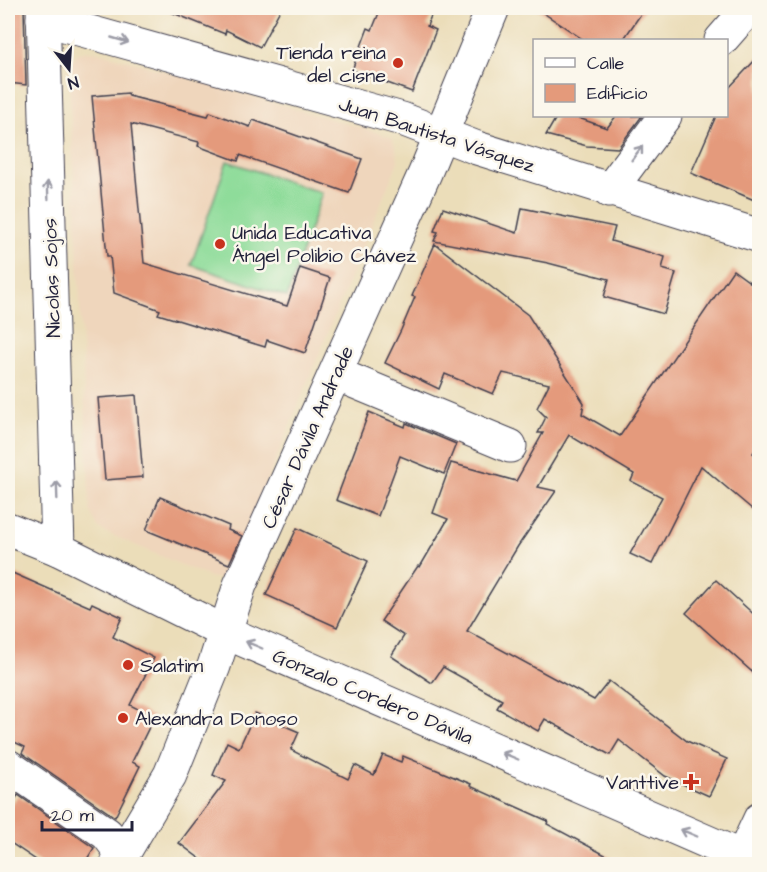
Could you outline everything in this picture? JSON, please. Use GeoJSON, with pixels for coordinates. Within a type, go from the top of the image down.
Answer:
{"type":"FeatureCollection","features":[{"type":"Feature","properties":{"kind":"street","name":"César Dávila Andrade"},"geometry":{"type":"LineString","coordinates":[[120,860],[170,775],[225,632],[240,585],[336,374],[493,8]]}},
{"type":"Feature","properties":{"kind":"street"},"geometry":{"type":"LineString","coordinates":[[722,39],[749,8]]}},
{"type":"Feature","properties":{"kind":"street","name":"Juan Bautista Vásquez"},"geometry":{"type":"LineString","coordinates":[[43,13],[402,119],[477,148],[759,236]]}},
{"type":"Feature","properties":{"kind":"street","name":"Nicolas Sojos"},"geometry":{"type":"LineString","coordinates":[[43,13],[58,549]]}},
{"type":"Feature","properties":{"kind":"street"},"geometry":{"type":"LineString","coordinates":[[609,191],[664,117]]}},
{"type":"Feature","properties":{"kind":"street"},"geometry":{"type":"LineString","coordinates":[[336,374],[510,446]]}},
{"type":"Feature","properties":{"kind":"street","name":"Gonzalo Cordero Dávila"},"geometry":{"type":"LineString","coordinates":[[8,529],[58,549],[225,632],[746,862]]}},
{"type":"Feature","properties":{"kind":"street"},"geometry":{"type":"LineString","coordinates":[[8,766],[107,834],[120,860]]}},
{"type":"Feature","properties":{"kind":"street"},"geometry":{"type":"LineString","coordinates":[[746,862],[759,819]]}},
{"type":"Feature","properties":{"kind":"shaded area","name":"Unida Educativa Ángel Polibio Chávez"},"geometry":{"type":"Polygon","coordinates":[[[94,51],[379,133],[392,138],[396,149],[398,161],[232,567],[221,579],[210,577],[107,533],[98,528],[90,510],[69,64],[78,53],[94,51]]]}},
{"type":"Feature","properties":{"kind":"green space"},"geometry":{"type":"Polygon","coordinates":[[[227,161],[322,193],[287,297],[191,265],[227,161]]]}},
{"type":"Feature","properties":{"kind":"building"},"geometry":{"type":"Polygon","coordinates":[[[8,8],[24,8],[26,85],[8,83],[8,8]]]}},
{"type":"Feature","properties":{"kind":"building"},"geometry":{"type":"Polygon","coordinates":[[[161,8],[281,8],[260,47],[226,30],[225,34],[161,8]]]}},
{"type":"Feature","properties":{"kind":"building"},"geometry":{"type":"Polygon","coordinates":[[[381,8],[434,8],[427,26],[436,30],[412,92],[352,70],[368,28],[372,30],[381,8]]]}},
{"type":"Feature","properties":{"kind":"building"},"geometry":{"type":"Polygon","coordinates":[[[536,8],[645,8],[624,39],[582,39],[536,8]]]}},
{"type":"Feature","properties":{"kind":"building"},"geometry":{"type":"Polygon","coordinates":[[[759,56],[759,202],[691,173],[716,117],[728,117],[728,89],[759,56]]]}},
{"type":"Feature","properties":{"kind":"building"},"geometry":{"type":"Polygon","coordinates":[[[128,93],[129,96],[208,116],[210,112],[250,127],[253,120],[362,159],[349,193],[240,155],[238,161],[198,146],[199,142],[131,124],[144,263],[287,306],[300,268],[330,278],[305,353],[267,340],[265,347],[158,314],[160,310],[114,293],[110,256],[107,256],[92,96],[128,93]]]}},
{"type":"Feature","properties":{"kind":"building"},"geometry":{"type":"Polygon","coordinates":[[[556,117],[576,117],[607,128],[615,117],[641,117],[618,148],[587,146],[546,135],[556,117]]]}},
{"type":"Feature","properties":{"kind":"building"},"geometry":{"type":"Polygon","coordinates":[[[443,208],[517,233],[522,208],[615,227],[611,241],[665,257],[662,269],[676,273],[664,314],[604,297],[609,279],[548,263],[434,241],[438,232],[434,231],[443,208]]]}},
{"type":"Feature","properties":{"kind":"building"},"geometry":{"type":"Polygon","coordinates":[[[435,244],[528,315],[584,403],[582,414],[620,436],[733,270],[759,289],[759,444],[753,453],[759,458],[759,515],[701,466],[652,564],[630,554],[662,497],[631,481],[634,474],[569,435],[538,487],[556,491],[518,546],[467,631],[594,700],[609,681],[687,741],[727,759],[709,796],[665,776],[619,740],[610,755],[545,719],[538,731],[497,708],[502,700],[443,667],[432,683],[391,656],[404,636],[381,621],[418,566],[420,567],[448,519],[433,513],[451,463],[516,481],[543,433],[538,433],[546,417],[537,408],[549,384],[503,373],[493,394],[445,374],[439,389],[385,363],[415,297],[412,296],[435,244]]]}},
{"type":"Feature","properties":{"kind":"building"},"geometry":{"type":"Polygon","coordinates":[[[136,395],[143,477],[105,480],[98,398],[136,395]]]}},
{"type":"Feature","properties":{"kind":"building"},"geometry":{"type":"Polygon","coordinates":[[[369,412],[405,427],[406,423],[456,444],[444,474],[400,456],[378,516],[336,500],[369,412]]]}},
{"type":"Feature","properties":{"kind":"building"},"geometry":{"type":"Polygon","coordinates":[[[160,497],[229,526],[228,530],[242,536],[229,564],[146,530],[160,497]]]}},
{"type":"Feature","properties":{"kind":"building"},"geometry":{"type":"Polygon","coordinates":[[[297,528],[368,561],[337,627],[266,595],[297,528]]]}},
{"type":"Feature","properties":{"kind":"building"},"geometry":{"type":"Polygon","coordinates":[[[8,571],[90,607],[92,603],[122,617],[113,637],[154,658],[130,705],[154,717],[132,762],[140,766],[115,817],[22,753],[25,747],[8,739],[8,571]]]}},
{"type":"Feature","properties":{"kind":"building"},"geometry":{"type":"Polygon","coordinates":[[[716,580],[759,619],[759,678],[686,613],[716,580]]]}},
{"type":"Feature","properties":{"kind":"building"},"geometry":{"type":"Polygon","coordinates":[[[255,713],[299,732],[291,750],[348,779],[355,765],[374,775],[383,755],[401,762],[403,756],[471,784],[470,786],[548,821],[547,824],[622,864],[207,864],[179,843],[226,781],[213,775],[227,742],[239,748],[255,713]]]}},
{"type":"Feature","properties":{"kind":"building"},"geometry":{"type":"Polygon","coordinates":[[[18,795],[94,848],[84,864],[42,864],[8,841],[8,810],[18,795]]]}},
{"type":"Feature","properties":{"kind":"place","name":"Tienda reina del cisne"},"geometry":{"type":"Point","coordinates":[398,63]}},
{"type":"Feature","properties":{"kind":"place","name":"Unida Educativa Ángel Polibio Chávez"},"geometry":{"type":"Point","coordinates":[220,244]}},
{"type":"Feature","properties":{"kind":"place","name":"Salatim"},"geometry":{"type":"Point","coordinates":[128,665]}},
{"type":"Feature","properties":{"kind":"place","name":"Alexandra Donoso"},"geometry":{"type":"Point","coordinates":[123,718]}},
{"type":"Feature","properties":{"kind":"place","name":"Vanttive"},"geometry":{"type":"Point","coordinates":[691,782]}}]}
